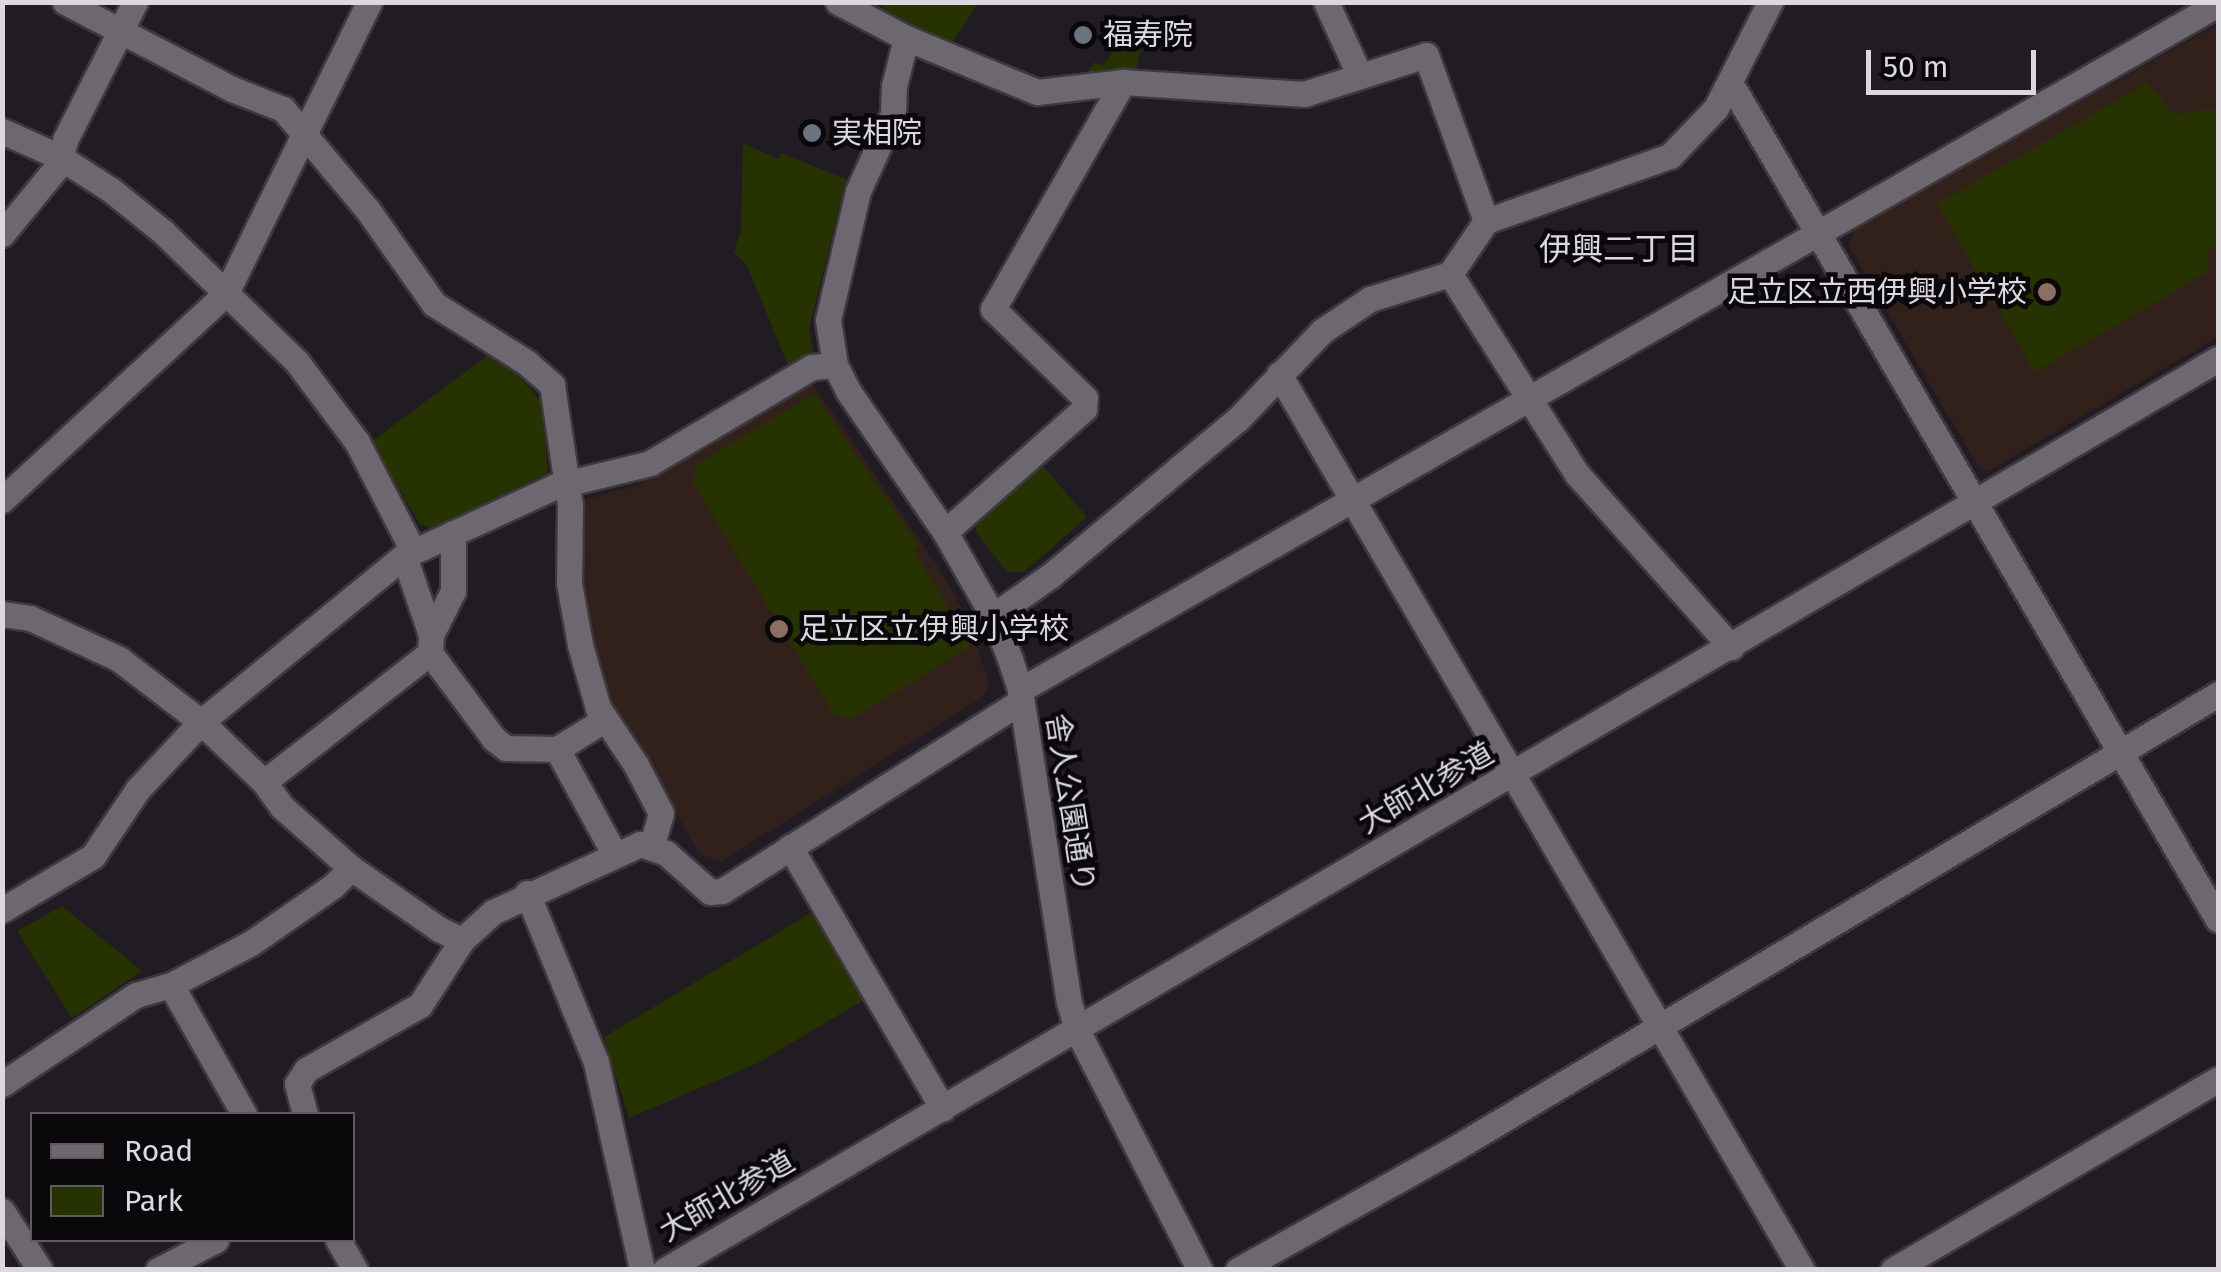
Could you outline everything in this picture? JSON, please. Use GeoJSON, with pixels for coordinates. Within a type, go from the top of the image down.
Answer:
{"type":"FeatureCollection","features":[{"type":"Feature","properties":{"kind":"street"},"geometry":{"type":"LineString","coordinates":[[65,2],[232,89],[272,102],[304,132],[434,304],[526,362],[552,385],[565,483],[569,583],[580,645],[604,720],[636,764],[661,814],[652,844]]}},
{"type":"Feature","properties":{"kind":"street"},"geometry":{"type":"LineString","coordinates":[[2,234],[57,167],[58,156],[135,2]]}},
{"type":"Feature","properties":{"kind":"street"},"geometry":{"type":"LineString","coordinates":[[2,500],[226,293],[369,2]]}},
{"type":"Feature","properties":{"kind":"street"},"geometry":{"type":"LineString","coordinates":[[1326,2],[1359,74]]}},
{"type":"Feature","properties":{"kind":"street"},"geometry":{"type":"LineString","coordinates":[[992,616],[1050,576],[1238,419],[1322,331],[1370,300],[1450,274],[1486,221],[1670,156],[1732,86],[1770,2]]}},
{"type":"Feature","properties":{"kind":"street"},"geometry":{"type":"LineString","coordinates":[[652,844],[710,892],[722,891],[1020,696],[1354,499],[2218,4]]}},
{"type":"Feature","properties":{"kind":"street"},"geometry":{"type":"LineString","coordinates":[[848,5],[906,38],[1037,92],[1123,82],[1304,94],[1426,55],[1486,221]]}},
{"type":"Feature","properties":{"kind":"street"},"geometry":{"type":"LineString","coordinates":[[2,910],[93,856],[138,789],[200,722],[408,553],[565,483],[650,463],[812,367],[835,365],[828,320],[858,190],[893,114],[894,86],[906,38]]}},
{"type":"Feature","properties":{"kind":"street"},"geometry":{"type":"LineString","coordinates":[[945,532],[1084,409],[1085,398],[993,309],[1123,82]]}},
{"type":"Feature","properties":{"kind":"street"},"geometry":{"type":"LineString","coordinates":[[1732,86],[2218,920]]}},
{"type":"Feature","properties":{"kind":"street"},"geometry":{"type":"LineString","coordinates":[[2,131],[58,156],[111,190],[163,232],[296,362],[357,442],[408,553],[430,644],[494,739],[506,748],[557,749],[604,720]]}},
{"type":"Feature","properties":{"kind":"street"},"geometry":{"type":"LineString","coordinates":[[1450,274],[1577,474],[1731,647]]}},
{"type":"Feature","properties":{"kind":"street","name":"大師北参道"},"geometry":{"type":"LineString","coordinates":[[665,1270],[2218,359]]}},
{"type":"Feature","properties":{"kind":"street","name":"舎人公園通り"},"geometry":{"type":"LineString","coordinates":[[835,365],[868,422],[945,532],[992,616],[1020,696],[1069,1002],[1077,1030],[1200,1270]]}},
{"type":"Feature","properties":{"kind":"street"},"geometry":{"type":"LineString","coordinates":[[1279,374],[1802,1270]]}},
{"type":"Feature","properties":{"kind":"street"},"geometry":{"type":"LineString","coordinates":[[264,782],[430,644],[453,591],[453,533]]}},
{"type":"Feature","properties":{"kind":"street"},"geometry":{"type":"LineString","coordinates":[[2,614],[30,618],[119,660],[200,722],[264,782],[282,807],[351,868],[462,940]]}},
{"type":"Feature","properties":{"kind":"street"},"geometry":{"type":"LineString","coordinates":[[1238,1270],[1396,1182],[2218,694]]}},
{"type":"Feature","properties":{"kind":"street"},"geometry":{"type":"LineString","coordinates":[[557,749],[615,854]]}},
{"type":"Feature","properties":{"kind":"street"},"geometry":{"type":"LineString","coordinates":[[304,1112],[297,1084],[306,1070],[420,1005],[462,940],[494,912],[615,854],[652,844]]}},
{"type":"Feature","properties":{"kind":"street"},"geometry":{"type":"LineString","coordinates":[[790,847],[943,1109]]}},
{"type":"Feature","properties":{"kind":"street"},"geometry":{"type":"LineString","coordinates":[[2,1084],[136,995],[171,985],[251,944],[333,886],[351,868]]}},
{"type":"Feature","properties":{"kind":"street"},"geometry":{"type":"LineString","coordinates":[[527,893],[596,1062],[642,1270]]}},
{"type":"Feature","properties":{"kind":"street"},"geometry":{"type":"LineString","coordinates":[[171,985],[243,1112]]}},
{"type":"Feature","properties":{"kind":"street"},"geometry":{"type":"LineString","coordinates":[[1893,1270],[2218,1079]]}},
{"type":"Feature","properties":{"kind":"street"},"geometry":{"type":"LineString","coordinates":[[2,1211],[40,1270]]}},
{"type":"Feature","properties":{"kind":"street"},"geometry":{"type":"LineString","coordinates":[[158,1270],[212,1242]]}},
{"type":"Feature","properties":{"kind":"street"},"geometry":{"type":"LineString","coordinates":[[339,1242],[355,1270]]}},
{"type":"Feature","properties":{"kind":"shaded area","name":"足立区立西伊興小学校"},"geometry":{"type":"Polygon","coordinates":[[[2218,24],[2218,337],[1988,471],[1980,469],[1849,247],[1854,229],[2218,24]]]}},
{"type":"Feature","properties":{"kind":"shaded area","name":"足立区立伊興小学校"},"geometry":{"type":"Polygon","coordinates":[[[813,384],[939,568],[967,617],[989,684],[983,697],[722,861],[699,854],[648,760],[609,706],[589,641],[578,582],[584,500],[640,485],[813,384]]]}},
{"type":"Feature","properties":{"kind":"green space"},"geometry":{"type":"Polygon","coordinates":[[[884,3],[978,3],[951,45],[882,8],[884,3]]]}},
{"type":"Feature","properties":{"kind":"green space"},"geometry":{"type":"Polygon","coordinates":[[[1116,32],[1143,34],[1136,72],[1084,76],[1095,62],[1103,66],[1117,45],[1111,39],[1116,32]]]}},
{"type":"Feature","properties":{"kind":"green space"},"geometry":{"type":"Polygon","coordinates":[[[2147,83],[2173,114],[2218,109],[2218,244],[2207,253],[2208,272],[2035,372],[1937,204],[2147,83]]]}},
{"type":"Feature","properties":{"kind":"green space"},"geometry":{"type":"Polygon","coordinates":[[[743,143],[778,159],[781,153],[846,179],[809,329],[814,353],[789,368],[747,265],[734,253],[741,231],[743,143]]]}},
{"type":"Feature","properties":{"kind":"green space"},"geometry":{"type":"Polygon","coordinates":[[[487,356],[516,374],[542,401],[548,473],[432,528],[420,524],[371,442],[487,356]]]}},
{"type":"Feature","properties":{"kind":"green space"},"geometry":{"type":"Polygon","coordinates":[[[814,394],[919,546],[914,550],[970,647],[851,719],[834,715],[693,483],[697,464],[814,394]]]}},
{"type":"Feature","properties":{"kind":"green space"},"geometry":{"type":"Polygon","coordinates":[[[1042,465],[1087,517],[1024,572],[1007,572],[976,532],[976,523],[1042,465]]]}},
{"type":"Feature","properties":{"kind":"green space"},"geometry":{"type":"Polygon","coordinates":[[[62,906],[142,971],[72,1018],[17,931],[62,906]]]}},
{"type":"Feature","properties":{"kind":"green space"},"geometry":{"type":"Polygon","coordinates":[[[814,911],[865,999],[758,1063],[629,1118],[604,1037],[814,911]]]}},
{"type":"Feature","properties":{"kind":"place","name":"福寿院"},"geometry":{"type":"Point","coordinates":[1083,35]}},
{"type":"Feature","properties":{"kind":"place","name":"実相院"},"geometry":{"type":"Point","coordinates":[812,133]}},
{"type":"Feature","properties":{"kind":"place","name":"足立区立西伊興小学校"},"geometry":{"type":"Point","coordinates":[2047,292]}},
{"type":"Feature","properties":{"kind":"place","name":"足立区立伊興小学校"},"geometry":{"type":"Point","coordinates":[779,629]}},
{"type":"Feature","properties":{"kind":"district","name":"伊興二丁目"},"geometry":{"type":"Point","coordinates":[1619,249]}}]}
